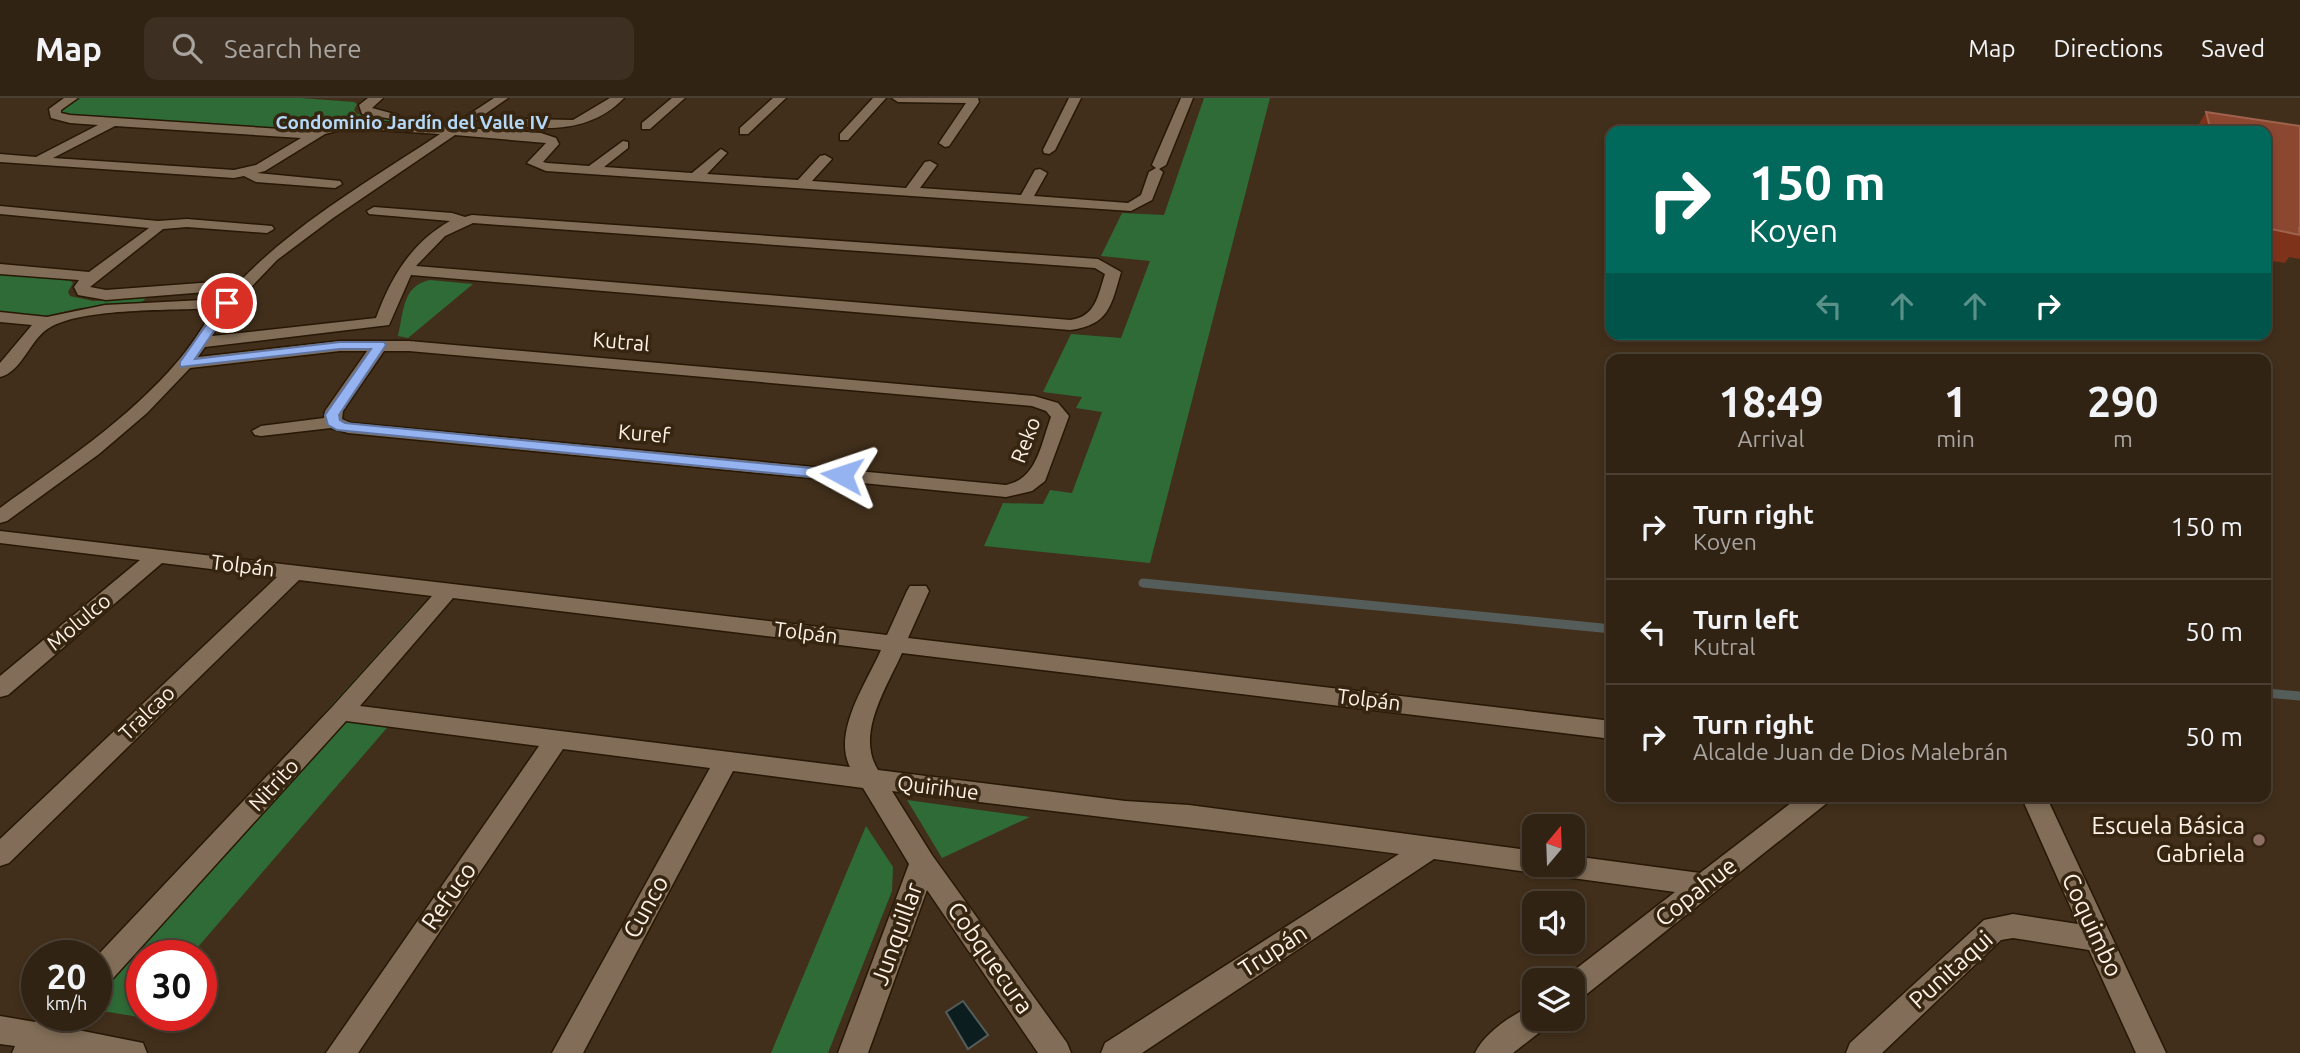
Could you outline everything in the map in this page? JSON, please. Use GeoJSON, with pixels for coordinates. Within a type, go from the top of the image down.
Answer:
{"type":"FeatureCollection","features":[{"type":"Feature","properties":{"kind":"street"},"geometry":{"type":"LineString","coordinates":[[72,98],[55,109],[55,115],[70,119],[314,135]]}},
{"type":"Feature","properties":{"kind":"street"},"geometry":{"type":"LineString","coordinates":[[0,517],[117,430],[185,364],[227,303],[288,244],[502,98]]}},
{"type":"Feature","properties":{"kind":"street"},"geometry":{"type":"LineString","coordinates":[[375,99],[365,105],[366,111],[570,126],[583,123],[618,98]]}},
{"type":"Feature","properties":{"kind":"street"},"geometry":{"type":"LineString","coordinates":[[646,126],[679,98]]}},
{"type":"Feature","properties":{"kind":"street"},"geometry":{"type":"LineString","coordinates":[[744,131],[780,98]]}},
{"type":"Feature","properties":{"kind":"street"},"geometry":{"type":"LineString","coordinates":[[844,137],[880,98]]}},
{"type":"Feature","properties":{"kind":"street"},"geometry":{"type":"LineString","coordinates":[[898,98],[970,99],[973,103],[945,143]]}},
{"type":"Feature","properties":{"kind":"street"},"geometry":{"type":"LineString","coordinates":[[1049,150],[1075,98]]}},
{"type":"Feature","properties":{"kind":"street"},"geometry":{"type":"LineString","coordinates":[[0,158],[226,174],[247,172],[266,165],[314,135],[334,127],[355,124],[548,138],[552,141],[550,149],[534,163],[592,170],[1130,207],[1147,197],[1187,98]]}},
{"type":"Feature","properties":{"kind":"street"},"geometry":{"type":"LineString","coordinates":[[360,99],[375,99]]}},
{"type":"Feature","properties":{"kind":"street"},"geometry":{"type":"LineString","coordinates":[[35,161],[113,122]]}},
{"type":"Feature","properties":{"kind":"street"},"geometry":{"type":"LineString","coordinates":[[592,170],[623,145]]}},
{"type":"Feature","properties":{"kind":"street"},"geometry":{"type":"LineString","coordinates":[[696,177],[721,153]]}},
{"type":"Feature","properties":{"kind":"street"},"geometry":{"type":"LineString","coordinates":[[802,184],[825,159]]}},
{"type":"Feature","properties":{"kind":"street"},"geometry":{"type":"LineString","coordinates":[[910,192],[930,165]]}},
{"type":"Feature","properties":{"kind":"street"},"geometry":{"type":"LineString","coordinates":[[247,172],[256,178],[335,184]]}},
{"type":"Feature","properties":{"kind":"street"},"geometry":{"type":"LineString","coordinates":[[1025,200],[1040,173]]}},
{"type":"Feature","properties":{"kind":"street"},"geometry":{"type":"LineString","coordinates":[[0,210],[158,225],[187,222],[267,229]]}},
{"type":"Feature","properties":{"kind":"street"},"geometry":{"type":"LineString","coordinates":[[374,211],[452,217],[463,221]]}},
{"type":"Feature","properties":{"kind":"street"},"geometry":{"type":"LineString","coordinates":[[202,342],[383,322],[390,299],[406,270],[425,246],[454,224],[483,219],[1098,264],[1113,272],[1097,317],[1083,324],[1070,325],[406,270]]}},
{"type":"Feature","properties":{"kind":"street"},"geometry":{"type":"LineString","coordinates":[[158,225],[155,231],[92,277],[83,285],[82,290],[87,294],[99,296],[244,284]]}},
{"type":"Feature","properties":{"kind":"street"},"geometry":{"type":"LineString","coordinates":[[0,269],[92,277]]}},
{"type":"Feature","properties":{"kind":"street"},"geometry":{"type":"LineString","coordinates":[[0,317],[49,322],[85,313],[227,303]]}},
{"type":"Feature","properties":{"kind":"street"},"geometry":{"type":"LineString","coordinates":[[0,372],[38,330],[49,322]]}},
{"type":"Feature","properties":{"kind":"street","name":"Kutral"},"geometry":{"type":"LineString","coordinates":[[185,364],[340,345],[380,345],[1034,401],[1052,407]]}},
{"type":"Feature","properties":{"kind":"street"},"geometry":{"type":"LineString","coordinates":[[333,422],[334,411],[380,345]]}},
{"type":"Feature","properties":{"kind":"street","name":"Reko"},"geometry":{"type":"LineString","coordinates":[[1025,487],[1041,472],[1060,421],[1060,416],[1052,407]]}},
{"type":"Feature","properties":{"kind":"street","name":"Kuref"},"geometry":{"type":"LineString","coordinates":[[261,431],[333,422],[348,428],[996,491],[1025,487]]}},
{"type":"Feature","properties":{"kind":"street","name":"Tolpán"},"geometry":{"type":"LineString","coordinates":[[0,537],[1606,729]]}},
{"type":"Feature","properties":{"kind":"street","name":"Molulco"},"geometry":{"type":"LineString","coordinates":[[0,689],[158,556]]}},
{"type":"Feature","properties":{"kind":"street","name":"Tralcao"},"geometry":{"type":"LineString","coordinates":[[0,855],[295,572]]}},
{"type":"Feature","properties":{"kind":"street","name":"Nitrito"},"geometry":{"type":"LineString","coordinates":[[112,960],[341,712],[448,590]]}},
{"type":"Feature","properties":{"kind":"street","name":"Junquillar"},"geometry":{"type":"LineString","coordinates":[[853,1053],[923,863],[868,779],[857,750],[858,733],[918,591]]}},
{"type":"Feature","properties":{"kind":"street","name":"Quirihue"},"geometry":{"type":"LineString","coordinates":[[341,712],[1125,811],[1188,815],[1522,860]]}},
{"type":"Feature","properties":{"kind":"street","name":"Refuco"},"geometry":{"type":"LineString","coordinates":[[341,1053],[557,740]]}},
{"type":"Feature","properties":{"kind":"street","name":"Cunco"},"geometry":{"type":"LineString","coordinates":[[567,1053],[726,761]]}},
{"type":"Feature","properties":{"kind":"street","name":"Copahue"},"geometry":{"type":"LineString","coordinates":[[1585,979],[1810,802]]}},
{"type":"Feature","properties":{"kind":"street","name":"Coquimbo"},"geometry":{"type":"LineString","coordinates":[[2036,802],[2151,1053]]}},
{"type":"Feature","properties":{"kind":"street","name":"Trupán"},"geometry":{"type":"LineString","coordinates":[[1116,1053],[1430,848]]}},
{"type":"Feature","properties":{"kind":"street","name":"Cobquecura"},"geometry":{"type":"LineString","coordinates":[[923,863],[1056,1053]]}},
{"type":"Feature","properties":{"kind":"street"},"geometry":{"type":"LineString","coordinates":[[1586,869],[1704,885]]}},
{"type":"Feature","properties":{"kind":"street","name":"Punitaqui"},"geometry":{"type":"LineString","coordinates":[[1861,1053],[1994,929],[2013,926],[2099,939]]}},
{"type":"Feature","properties":{"kind":"street"},"geometry":{"type":"LineString","coordinates":[[1490,1053],[1522,1028]]}},
{"type":"Feature","properties":{"kind":"street"},"geometry":{"type":"LineString","coordinates":[[0,1030],[34,1046],[132,1053]]}},
{"type":"Feature","properties":{"kind":"street"},"geometry":{"type":"LineString","coordinates":[[34,1046],[47,1031]]}},
{"type":"Feature","properties":{"kind":"green space"},"geometry":{"type":"Polygon","coordinates":[[[76,98],[301,98],[354,102],[357,104],[354,110],[357,114],[395,119],[389,123],[347,121],[309,132],[80,118],[60,113],[61,106],[76,98]]]}},
{"type":"Feature","properties":{"kind":"green space"},"geometry":{"type":"Polygon","coordinates":[[[1204,98],[1270,98],[1150,563],[984,546],[1003,503],[1043,504],[1050,490],[1072,493],[1102,412],[1076,408],[1082,397],[1043,392],[1071,334],[1121,338],[1150,261],[1101,256],[1122,213],[1164,215],[1204,98]]]}},
{"type":"Feature","properties":{"kind":"green space"},"geometry":{"type":"Polygon","coordinates":[[[0,273],[70,280],[73,283],[68,292],[70,296],[93,301],[147,297],[140,304],[80,308],[41,317],[0,314],[0,273]]]}},
{"type":"Feature","properties":{"kind":"green space"},"geometry":{"type":"Polygon","coordinates":[[[430,280],[473,284],[408,338],[398,336],[409,294],[421,283],[430,280]]]}},
{"type":"Feature","properties":{"kind":"green space"},"geometry":{"type":"Polygon","coordinates":[[[417,610],[440,613],[350,715],[392,722],[204,940],[126,940],[126,1015],[112,1013],[112,949],[417,610]]]}},
{"type":"Feature","properties":{"kind":"green space"},"geometry":{"type":"Polygon","coordinates":[[[907,800],[1030,817],[942,858],[907,800]]]}},
{"type":"Feature","properties":{"kind":"green space"},"geometry":{"type":"Polygon","coordinates":[[[866,826],[893,867],[892,891],[828,1053],[771,1053],[866,826]]]}},
{"type":"Feature","properties":{"kind":"shaded area"},"geometry":{"type":"Polygon","coordinates":[[[963,1001],[988,1035],[968,1049],[946,1012],[963,1001]]]}},
{"type":"Feature","properties":{"kind":"building"},"geometry":{"type":"Polygon","coordinates":[[[2206,112],[2300,126],[2300,235],[2271,229],[2271,126],[2210,126],[2206,112]]]}},
{"type":"Feature","properties":{"kind":"waterway"},"geometry":{"type":"LineString","coordinates":[[1143,583],[1606,628]]}},
{"type":"Feature","properties":{"kind":"waterway"},"geometry":{"type":"LineString","coordinates":[[2271,693],[2300,696]]}},
{"type":"Feature","properties":{"kind":"place","name":"Escuela Básica Gabriela"},"geometry":{"type":"Point","coordinates":[2259,840]}},
{"type":"Feature","properties":{"kind":"district","name":"Condominio Jardín del Valle IV"},"geometry":{"type":"Point","coordinates":[412,122]}},
{"type":"Feature","properties":{"kind":"route"},"geometry":{"type":"LineString","coordinates":[[227,303],[185,364],[340,345],[380,345],[332,415],[333,422],[341,427],[842,475]]}}]}
